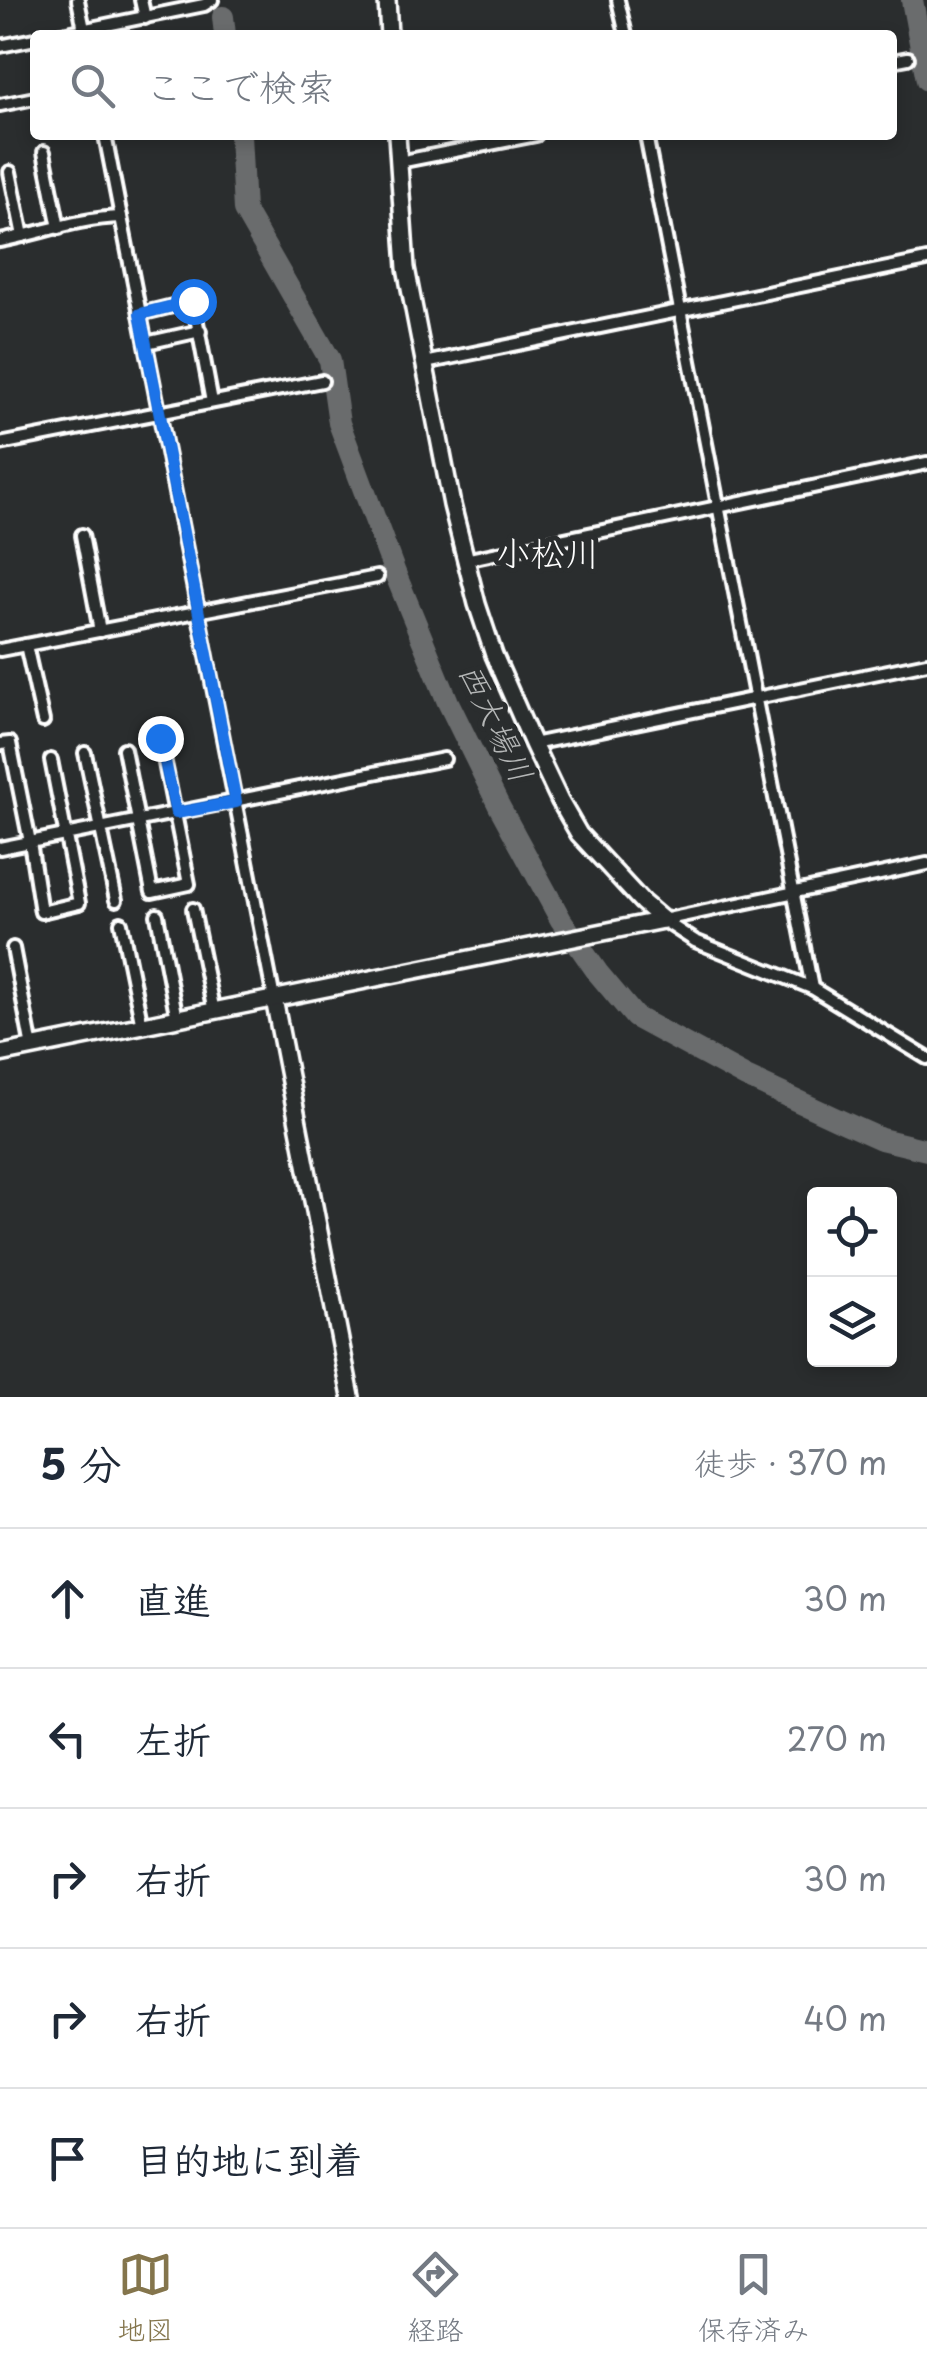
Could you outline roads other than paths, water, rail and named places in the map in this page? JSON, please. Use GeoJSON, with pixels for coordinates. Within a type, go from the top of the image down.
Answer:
{"type":"FeatureCollection","features":[{"type":"Feature","properties":{"kind":"street"},"geometry":{"type":"LineString","coordinates":[[78,0],[85,30]]}},
{"type":"Feature","properties":{"kind":"street"},"geometry":{"type":"LineString","coordinates":[[141,0],[145,18]]}},
{"type":"Feature","properties":{"kind":"street"},"geometry":{"type":"LineString","coordinates":[[94,30],[204,6],[212,0]]}},
{"type":"Feature","properties":{"kind":"street"},"geometry":{"type":"LineString","coordinates":[[387,0],[389,30]]}},
{"type":"Feature","properties":{"kind":"street"},"geometry":{"type":"LineString","coordinates":[[618,0],[625,30]]}},
{"type":"Feature","properties":{"kind":"street"},"geometry":{"type":"LineString","coordinates":[[0,46],[30,40]]}},
{"type":"Feature","properties":{"kind":"street"},"geometry":{"type":"LineString","coordinates":[[897,60],[908,58]]}},
{"type":"Feature","properties":{"kind":"street"},"geometry":{"type":"LineString","coordinates":[[0,105],[30,99]]}},
{"type":"Feature","properties":{"kind":"street"},"geometry":{"type":"LineString","coordinates":[[106,140],[351,1397]]}},
{"type":"Feature","properties":{"kind":"street"},"geometry":{"type":"LineString","coordinates":[[397,140],[406,268],[465,560],[494,655],[560,801],[579,834],[642,902],[695,942],[812,988],[927,1058]]}},
{"type":"Feature","properties":{"kind":"street"},"geometry":{"type":"LineString","coordinates":[[399,162],[511,140]]}},
{"type":"Feature","properties":{"kind":"street"},"geometry":{"type":"LineString","coordinates":[[647,140],[812,988]]}},
{"type":"Feature","properties":{"kind":"street"},"geometry":{"type":"LineString","coordinates":[[44,152],[59,228]]}},
{"type":"Feature","properties":{"kind":"street"},"geometry":{"type":"LineString","coordinates":[[10,172],[23,236]]}},
{"type":"Feature","properties":{"kind":"street"},"geometry":{"type":"LineString","coordinates":[[0,241],[92,218],[122,217]]}},
{"type":"Feature","properties":{"kind":"street"},"geometry":{"type":"LineString","coordinates":[[426,363],[927,260]]}},
{"type":"Feature","properties":{"kind":"street"},"geometry":{"type":"LineString","coordinates":[[140,314],[193,301],[212,402]]}},
{"type":"Feature","properties":{"kind":"street"},"geometry":{"type":"LineString","coordinates":[[146,343],[200,331]]}},
{"type":"Feature","properties":{"kind":"street"},"geometry":{"type":"LineString","coordinates":[[0,444],[322,381]]}},
{"type":"Feature","properties":{"kind":"street"},"geometry":{"type":"LineString","coordinates":[[465,560],[927,463]]}},
{"type":"Feature","properties":{"kind":"street"},"geometry":{"type":"LineString","coordinates":[[82,535],[100,631]]}},
{"type":"Feature","properties":{"kind":"street"},"geometry":{"type":"LineString","coordinates":[[0,650],[377,577]]}},
{"type":"Feature","properties":{"kind":"street"},"geometry":{"type":"LineString","coordinates":[[26,645],[42,721]]}},
{"type":"Feature","properties":{"kind":"street"},"geometry":{"type":"LineString","coordinates":[[533,744],[927,663]]}},
{"type":"Feature","properties":{"kind":"street"},"geometry":{"type":"LineString","coordinates":[[124,749],[152,892],[189,884],[160,738]]}},
{"type":"Feature","properties":{"kind":"street"},"geometry":{"type":"LineString","coordinates":[[0,744],[10,743],[41,912],[78,903],[51,760]]}},
{"type":"Feature","properties":{"kind":"street"},"geometry":{"type":"LineString","coordinates":[[86,752],[116,900]]}},
{"type":"Feature","properties":{"kind":"street"},"geometry":{"type":"LineString","coordinates":[[0,848],[444,759]]}},
{"type":"Feature","properties":{"kind":"street"},"geometry":{"type":"LineString","coordinates":[[0,1054],[927,864]]}},
{"type":"Feature","properties":{"kind":"street"},"geometry":{"type":"LineString","coordinates":[[193,909],[214,1012]]}},
{"type":"Feature","properties":{"kind":"street"},"geometry":{"type":"LineString","coordinates":[[157,915],[178,1018]]}},
{"type":"Feature","properties":{"kind":"street"},"geometry":{"type":"LineString","coordinates":[[121,924],[142,1026]]}},
{"type":"Feature","properties":{"kind":"street"},"geometry":{"type":"LineString","coordinates":[[13,948],[32,1048]]}},
{"type":"Feature","properties":{"kind":"waterway"},"geometry":{"type":"LineString","coordinates":[[912,0],[927,80]]}},
{"type":"Feature","properties":{"kind":"waterway","name":"西大場川"},"geometry":{"type":"LineString","coordinates":[[223,17],[224,30]]}},
{"type":"Feature","properties":{"kind":"waterway","name":"西大場川"},"geometry":{"type":"LineString","coordinates":[[240,140],[244,210],[330,360],[339,423],[448,702],[561,920],[635,1017],[746,1077],[843,1122],[881,1139],[927,1150]]}},
{"type":"Feature","properties":{"kind":"district","name":"小松川"},"geometry":{"type":"Point","coordinates":[548,551]}}]}
